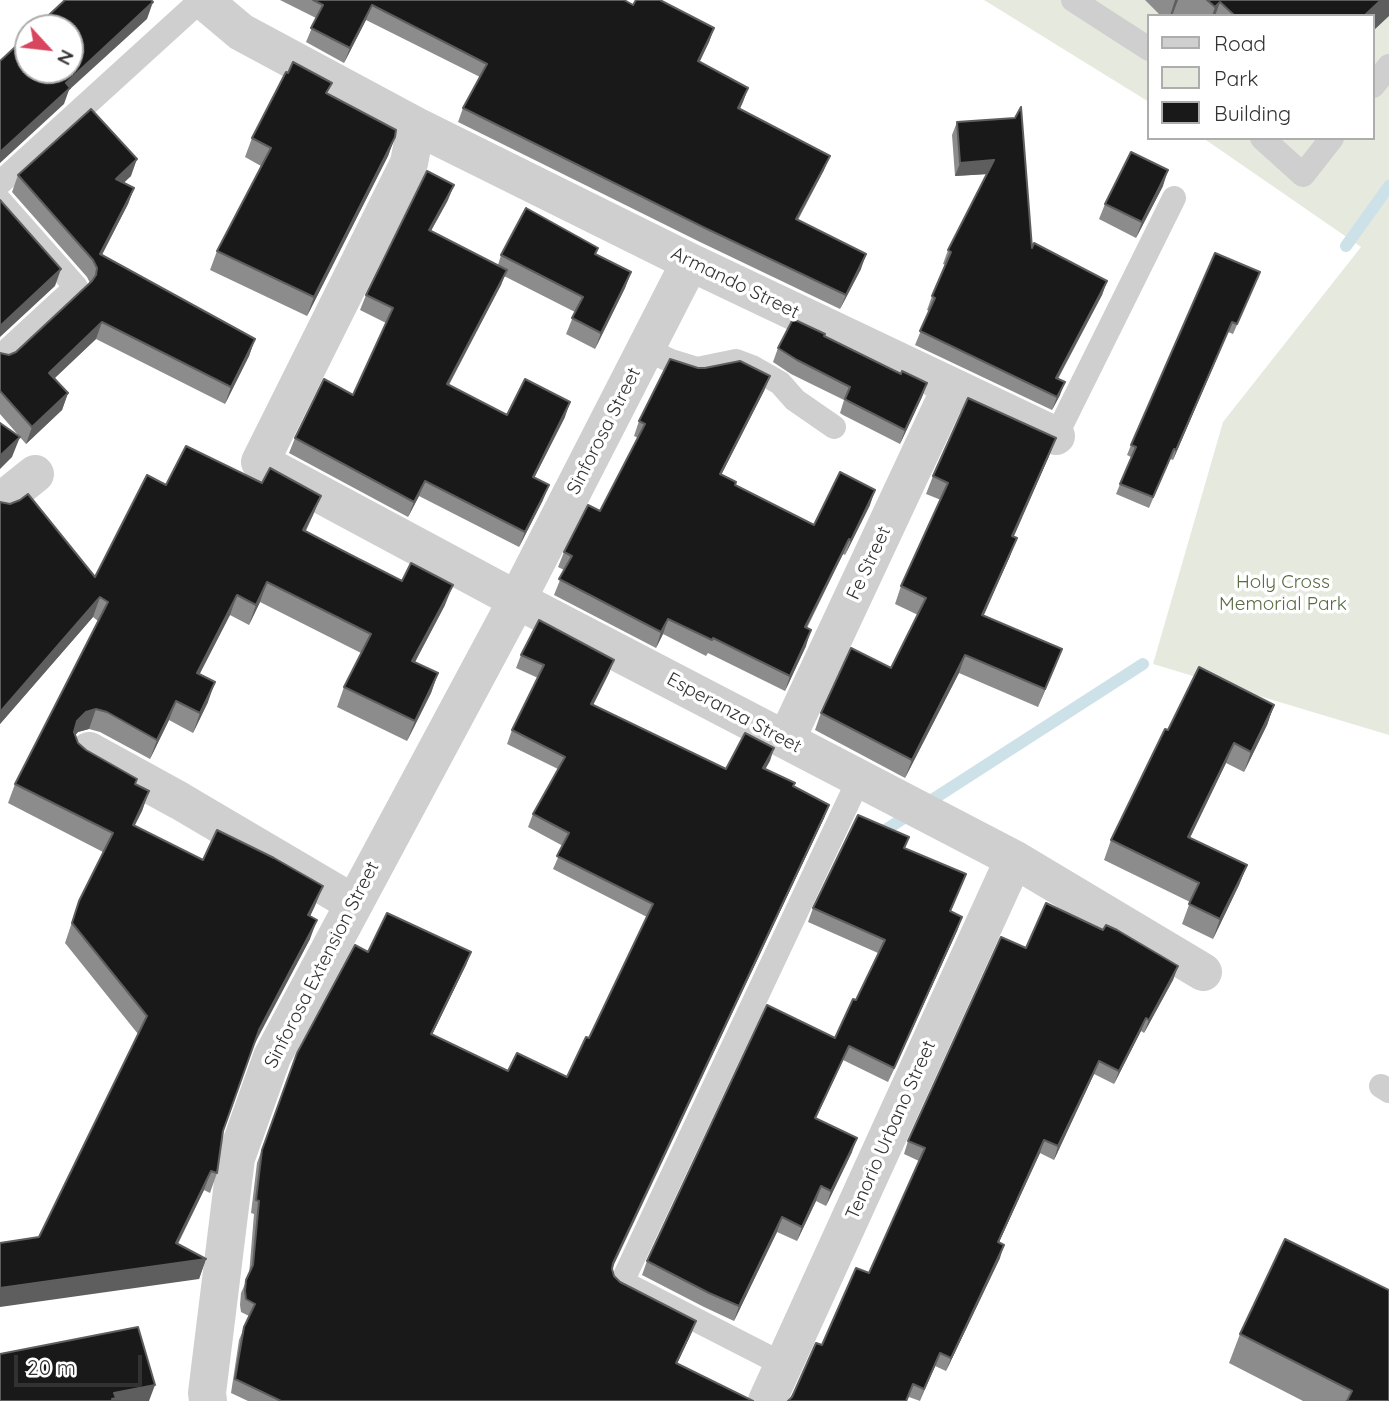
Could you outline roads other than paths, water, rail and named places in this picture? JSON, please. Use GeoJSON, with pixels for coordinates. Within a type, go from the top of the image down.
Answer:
{"type":"FeatureCollection","features":[{"type":"Feature","properties":{"kind":"street","name":"Armando Street"},"geometry":{"type":"LineString","coordinates":[[202,0],[241,32],[416,126],[690,262],[1056,436]]}},
{"type":"Feature","properties":{"kind":"street","name":"Esperanza Street"},"geometry":{"type":"LineString","coordinates":[[416,126],[410,163],[260,462],[517,600],[1014,859],[1203,972]]}},
{"type":"Feature","properties":{"kind":"street","name":"Sinforosa Street"},"geometry":{"type":"LineString","coordinates":[[517,600],[690,262]]}},
{"type":"Feature","properties":{"kind":"street","name":"Fe Street"},"geometry":{"type":"LineString","coordinates":[[786,740],[951,387]]}},
{"type":"Feature","properties":{"kind":"street"},"geometry":{"type":"LineString","coordinates":[[0,502],[36,474]]}},
{"type":"Feature","properties":{"kind":"street","name":"Sinforosa Extension Street"},"geometry":{"type":"LineString","coordinates":[[208,1401],[236,1158],[272,1057],[517,600]]}},
{"type":"Feature","properties":{"kind":"street"},"geometry":{"type":"LineString","coordinates":[[89,751],[354,903]]}},
{"type":"Feature","properties":{"kind":"street","name":"Tenorio Urbano Street"},"geometry":{"type":"LineString","coordinates":[[767,1401],[1014,859]]}},
{"type":"Feature","properties":{"kind":"lane"},"geometry":{"type":"LineString","coordinates":[[0,183],[202,0]]}},
{"type":"Feature","properties":{"kind":"lane"},"geometry":{"type":"LineString","coordinates":[[1073,0],[1148,49]]}},
{"type":"Feature","properties":{"kind":"lane"},"geometry":{"type":"LineString","coordinates":[[1375,84],[1389,66]]}},
{"type":"Feature","properties":{"kind":"lane"},"geometry":{"type":"LineString","coordinates":[[1264,140],[1303,174],[1330,140]]}},
{"type":"Feature","properties":{"kind":"lane"},"geometry":{"type":"LineString","coordinates":[[1056,436],[1174,198]]}},
{"type":"Feature","properties":{"kind":"lane"},"geometry":{"type":"LineString","coordinates":[[0,201],[76,287],[0,357]]}},
{"type":"Feature","properties":{"kind":"lane"},"geometry":{"type":"LineString","coordinates":[[646,349],[697,369],[736,361],[752,367],[780,383],[795,400],[834,427]]}},
{"type":"Feature","properties":{"kind":"lane"},"geometry":{"type":"LineString","coordinates":[[784,1365],[622,1282],[859,779]]}},
{"type":"Feature","properties":{"kind":"waterway"},"geometry":{"type":"LineString","coordinates":[[1346,246],[1389,186]]}},
{"type":"Feature","properties":{"kind":"waterway"},"geometry":{"type":"LineString","coordinates":[[876,836],[1143,664]]}},
{"type":"Feature","properties":{"kind":"park label","name":"Holy Cross Memorial Park"},"geometry":{"type":"Point","coordinates":[1283,593]}}]}
